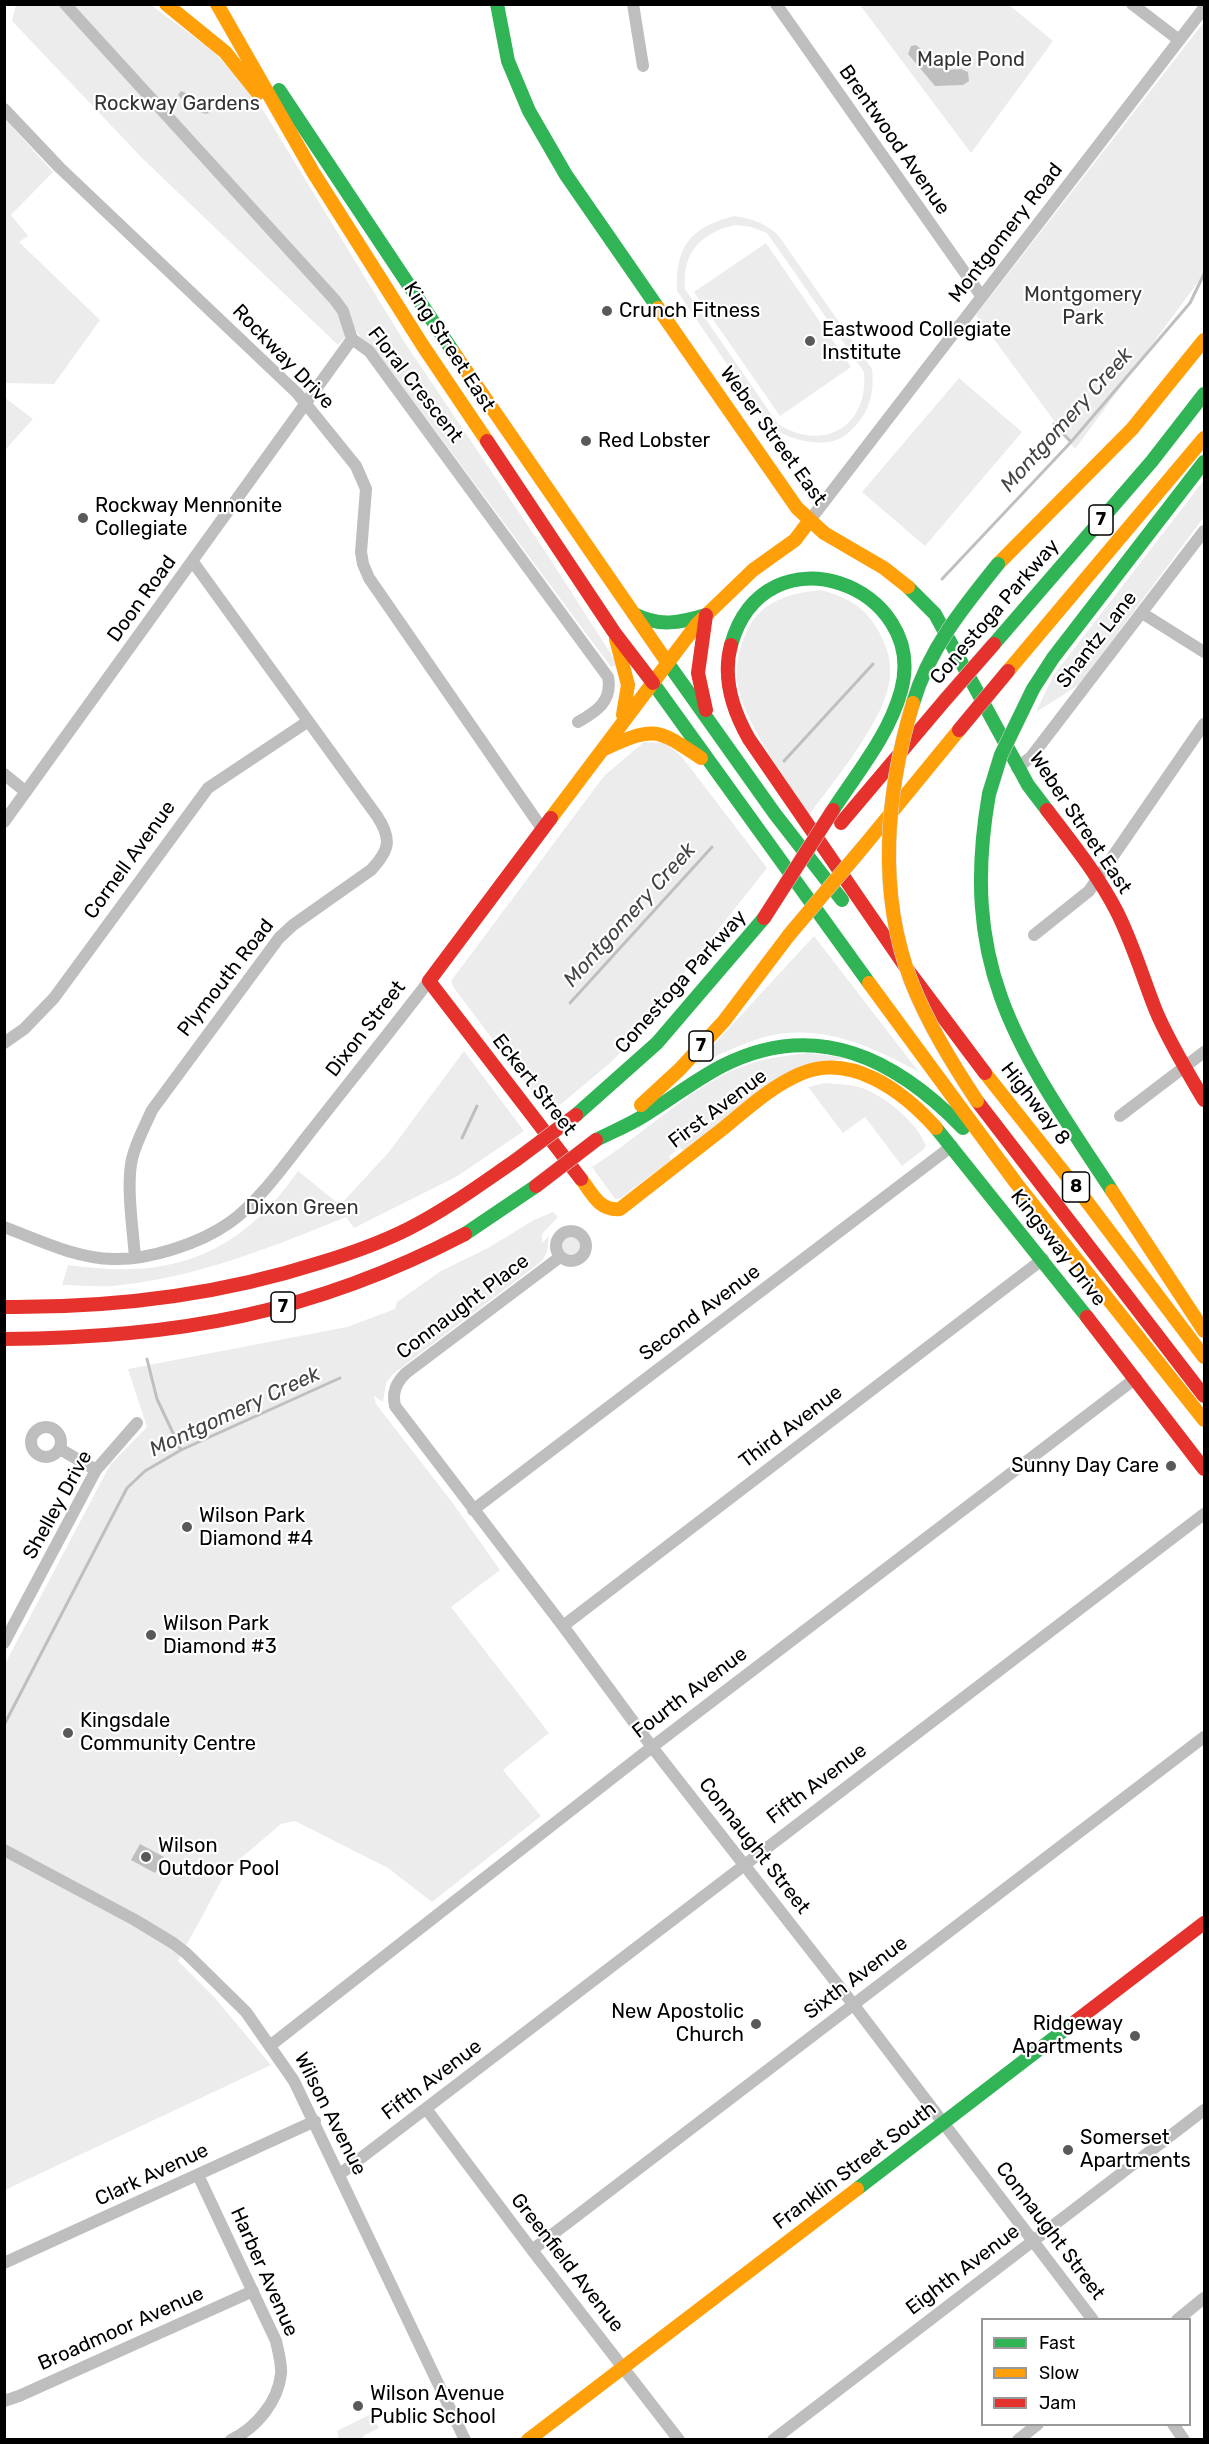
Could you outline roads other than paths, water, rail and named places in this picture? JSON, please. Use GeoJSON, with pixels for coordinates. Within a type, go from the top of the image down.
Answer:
{"type":"FeatureCollection","features":[{"type":"Feature","properties":{"kind":"main road"},"geometry":{"type":"LineString","coordinates":[[166,4],[225,52],[257,91],[280,129],[313,172]]}},
{"type":"Feature","properties":{"kind":"main road","name":"King Street East"},"geometry":{"type":"LineString","coordinates":[[217,4],[229,23],[238,45],[278,109],[313,172],[423,346],[614,632],[1016,1183]]}},
{"type":"Feature","properties":{"kind":"main road","name":"Weber Street East"},"geometry":{"type":"LineString","coordinates":[[497,4],[508,62],[517,85],[529,111],[566,175],[792,502],[824,533],[905,583],[935,614],[1017,768],[1098,878],[1123,924],[1156,1011],[1184,1068],[1204,1100]]}},
{"type":"Feature","properties":{"kind":"main road","name":"King Street East"},"geometry":{"type":"LineString","coordinates":[[229,23],[247,42],[514,444],[667,663],[819,872],[892,962],[944,1020]]}},
{"type":"Feature","properties":{"kind":"main road"},"geometry":{"type":"LineString","coordinates":[[1204,340],[1182,372],[1130,432],[998,564],[958,613],[929,663],[906,724],[894,783],[889,848],[894,912],[904,960],[923,1008],[944,1049],[977,1101],[1204,1396]]}},
{"type":"Feature","properties":{"kind":"main road","name":"Conestoga Parkway"},"geometry":{"type":"LineString","coordinates":[[4,1307],[47,1308],[132,1303],[196,1296],[282,1277],[353,1252],[416,1225],[456,1202],[576,1115],[657,1043],[945,700],[1152,461],[1204,394]]}},
{"type":"Feature","properties":{"kind":"main road","name":"7"},"geometry":{"type":"LineString","coordinates":[[4,1339],[46,1340],[124,1336],[195,1327],[272,1311],[346,1288],[420,1257],[473,1230],[536,1186],[634,1111],[680,1069],[724,1021],[789,935],[1204,438]]}},
{"type":"Feature","properties":{"kind":"main road"},"geometry":{"type":"LineString","coordinates":[[1204,462],[1053,658],[1033,689],[1001,755],[989,794],[979,857],[979,899],[986,945],[1011,1026],[1034,1072],[1063,1118],[1204,1330]]}},
{"type":"Feature","properties":{"kind":"main road","name":"Montgomery Road"},"geometry":{"type":"LineString","coordinates":[[667,663],[706,615],[753,570],[795,540],[810,520]]}},
{"type":"Feature","properties":{"kind":"main road"},"geometry":{"type":"LineString","coordinates":[[764,918],[833,810],[894,712],[901,693],[904,673],[902,650],[897,632],[875,600],[840,582],[824,577],[809,578],[775,588],[762,596],[745,614],[735,630],[729,647],[727,664],[735,710],[745,731],[783,792],[944,1020]]}},
{"type":"Feature","properties":{"kind":"main road"},"geometry":{"type":"LineString","coordinates":[[633,613],[648,622],[667,624],[678,624],[706,615],[698,673],[710,722]]}},
{"type":"Feature","properties":{"kind":"main road"},"geometry":{"type":"LineString","coordinates":[[614,632],[629,685],[629,698],[618,730]]}},
{"type":"Feature","properties":{"kind":"main road","name":"Dixon Street"},"geometry":{"type":"LineString","coordinates":[[429,981],[667,663]]}},
{"type":"Feature","properties":{"kind":"main road"},"geometry":{"type":"LineString","coordinates":[[604,749],[636,735],[658,733],[668,736],[716,769]]}},
{"type":"Feature","properties":{"kind":"main road","name":"Eckert Street"},"geometry":{"type":"LineString","coordinates":[[429,981],[602,1206],[610,1210]]}},
{"type":"Feature","properties":{"kind":"main road","name":"Highway 8"},"geometry":{"type":"LineString","coordinates":[[944,1020],[1204,1357]]}},
{"type":"Feature","properties":{"kind":"main road"},"geometry":{"type":"LineString","coordinates":[[596,1140],[643,1116],[712,1071],[736,1059],[764,1050],[812,1046],[838,1049],[866,1057],[889,1066],[907,1078],[949,1113],[1016,1183]]}},
{"type":"Feature","properties":{"kind":"main road","name":"First Avenue"},"geometry":{"type":"LineString","coordinates":[[610,1210],[620,1209],[766,1094],[800,1074],[822,1068],[842,1068],[861,1072]]}},
{"type":"Feature","properties":{"kind":"main road","name":"Kingsway Drive"},"geometry":{"type":"LineString","coordinates":[[861,1072],[898,1093],[920,1110],[952,1146],[1136,1378],[1204,1469]]}},
{"type":"Feature","properties":{"kind":"main road","name":"8"},"geometry":{"type":"LineString","coordinates":[[1016,1183],[1204,1420]]}},
{"type":"Feature","properties":{"kind":"main road","name":"Franklin Street South"},"geometry":{"type":"LineString","coordinates":[[528,2439],[1204,1923]]}},
{"type":"Feature","properties":{"kind":"street","name":"Floral Crescent"},"geometry":{"type":"LineString","coordinates":[[65,4],[335,300],[343,311],[352,339],[369,351],[608,677],[609,685],[600,709],[578,723]]}},
{"type":"Feature","properties":{"kind":"street"},"geometry":{"type":"LineString","coordinates":[[633,4],[643,66]]}},
{"type":"Feature","properties":{"kind":"street","name":"Brentwood Avenue"},"geometry":{"type":"LineString","coordinates":[[776,4],[982,297]]}},
{"type":"Feature","properties":{"kind":"street"},"geometry":{"type":"LineString","coordinates":[[1132,4],[1179,40]]}},
{"type":"Feature","properties":{"kind":"street","name":"Montgomery Road"},"geometry":{"type":"LineString","coordinates":[[810,520],[1204,8]]}},
{"type":"Feature","properties":{"kind":"street","name":"Rockway Drive"},"geometry":{"type":"LineString","coordinates":[[4,109],[59,167],[305,403],[356,466],[366,489],[361,552],[369,578],[543,830]]}},
{"type":"Feature","properties":{"kind":"street","name":"Doon Road"},"geometry":{"type":"LineString","coordinates":[[4,822],[352,339]]}},
{"type":"Feature","properties":{"kind":"street","name":"Shantz Lane"},"geometry":{"type":"LineString","coordinates":[[1017,768],[1031,757],[1204,531]]}},
{"type":"Feature","properties":{"kind":"street","name":"Plymouth Road"},"geometry":{"type":"LineString","coordinates":[[135,1258],[131,1208],[132,1160],[152,1110],[279,938],[293,925],[371,870],[381,860],[388,841],[386,830],[193,562]]}},
{"type":"Feature","properties":{"kind":"street"},"geometry":{"type":"LineString","coordinates":[[1142,613],[1204,652]]}},
{"type":"Feature","properties":{"kind":"street","name":"Cornell Avenue"},"geometry":{"type":"LineString","coordinates":[[4,1043],[24,1029],[54,998],[208,788],[307,722]]}},
{"type":"Feature","properties":{"kind":"street"},"geometry":{"type":"LineString","coordinates":[[1034,935],[1089,891],[1204,724]]}},
{"type":"Feature","properties":{"kind":"street"},"geometry":{"type":"LineString","coordinates":[[4,774],[26,792]]}},
{"type":"Feature","properties":{"kind":"street","name":"Dixon Street"},"geometry":{"type":"LineString","coordinates":[[4,1227],[76,1254],[111,1259],[135,1258],[159,1253],[201,1238],[230,1223],[270,1182],[429,981]]}},
{"type":"Feature","properties":{"kind":"street"},"geometry":{"type":"LineString","coordinates":[[1120,1116],[1204,1052]]}},
{"type":"Feature","properties":{"kind":"street","name":"Second Avenue"},"geometry":{"type":"LineString","coordinates":[[473,1510],[952,1146]]}},
{"type":"Feature","properties":{"kind":"street","name":"Connaught Place"},"geometry":{"type":"LineString","coordinates":[[394,1392],[399,1380],[406,1373],[560,1257]]}},
{"type":"Feature","properties":{"kind":"street","name":"Third Avenue"},"geometry":{"type":"LineString","coordinates":[[563,1626],[1043,1259]]}},
{"type":"Feature","properties":{"kind":"street","name":"Fourth Avenue"},"geometry":{"type":"LineString","coordinates":[[271,2046],[652,1747],[1136,1378]]}},
{"type":"Feature","properties":{"kind":"street","name":"Connaught Street"},"geometry":{"type":"LineString","coordinates":[[394,1392],[395,1406],[473,1510],[563,1626],[652,1747],[853,2004],[1092,2318]]}},
{"type":"Feature","properties":{"kind":"street","name":"Shelley Drive"},"geometry":{"type":"LineString","coordinates":[[4,1643],[96,1470],[137,1424]]}},
{"type":"Feature","properties":{"kind":"street"},"geometry":{"type":"LineString","coordinates":[[60,1449],[96,1470]]}},
{"type":"Feature","properties":{"kind":"street","name":"Fifth Avenue"},"geometry":{"type":"LineString","coordinates":[[340,2174],[427,2110],[744,1864],[1204,1514]]}},
{"type":"Feature","properties":{"kind":"street","name":"Sixth Avenue"},"geometry":{"type":"LineString","coordinates":[[532,2250],[1204,1737]]}},
{"type":"Feature","properties":{"kind":"street","name":"Wilson Avenue"},"geometry":{"type":"LineString","coordinates":[[4,1850],[135,1920],[173,1943],[230,1995],[271,2046],[294,2081],[315,2121],[465,2439]]}},
{"type":"Feature","properties":{"kind":"street","name":"Greenfield Avenue"},"geometry":{"type":"LineString","coordinates":[[427,2110],[679,2439]]}},
{"type":"Feature","properties":{"kind":"street","name":"Eighth Avenue"},"geometry":{"type":"LineString","coordinates":[[773,2439],[1204,2110]]}},
{"type":"Feature","properties":{"kind":"street","name":"Clark Avenue"},"geometry":{"type":"LineString","coordinates":[[4,2263],[315,2121]]}},
{"type":"Feature","properties":{"kind":"street","name":"Harber Avenue"},"geometry":{"type":"LineString","coordinates":[[198,2175],[276,2341],[281,2374],[266,2414],[231,2439]]}},
{"type":"Feature","properties":{"kind":"street","name":"Broadmoor Avenue"},"geometry":{"type":"LineString","coordinates":[[4,2401],[30,2392],[253,2291]]}},
{"type":"Feature","properties":{"kind":"street"},"geometry":{"type":"LineString","coordinates":[[1178,2318],[1204,2298]]}},
{"type":"Feature","properties":{"kind":"street"},"geometry":{"type":"LineString","coordinates":[[1018,2439],[1035,2426]]}},
{"type":"Feature","properties":{"kind":"street"},"geometry":{"type":"LineString","coordinates":[[1174,2426],[1184,2439]]}},
{"type":"Feature","properties":{"kind":"waterway","name":"Montgomery Creek"},"geometry":{"type":"LineString","coordinates":[[942,579],[1071,442],[1190,303],[1204,274]]}},
{"type":"Feature","properties":{"kind":"waterway"},"geometry":{"type":"LineString","coordinates":[[1054,424],[1071,442]]}},
{"type":"Feature","properties":{"kind":"waterway","name":"Montgomery Creek"},"geometry":{"type":"LineString","coordinates":[[784,761],[873,664]]}},
{"type":"Feature","properties":{"kind":"waterway","name":"Montgomery Creek"},"geometry":{"type":"LineString","coordinates":[[570,1003],[712,847]]}},
{"type":"Feature","properties":{"kind":"waterway","name":"Montgomery Creek"},"geometry":{"type":"LineString","coordinates":[[462,1138],[477,1106]]}},
{"type":"Feature","properties":{"kind":"waterway"},"geometry":{"type":"LineString","coordinates":[[147,1359],[157,1399],[181,1450]]}},
{"type":"Feature","properties":{"kind":"waterway","name":"Montgomery Creek"},"geometry":{"type":"LineString","coordinates":[[4,1725],[127,1488],[145,1471],[181,1450],[340,1378]]}},
{"type":"Feature","properties":{"kind":"place","name":"Crunch Fitness"},"geometry":{"type":"Point","coordinates":[607,311]}},
{"type":"Feature","properties":{"kind":"place","name":"Eastwood Collegiate Institute"},"geometry":{"type":"Point","coordinates":[810,341]}},
{"type":"Feature","properties":{"kind":"place","name":"Red Lobster"},"geometry":{"type":"Point","coordinates":[586,441]}},
{"type":"Feature","properties":{"kind":"place","name":"Rockway Mennonite Collegiate"},"geometry":{"type":"Point","coordinates":[83,518]}},
{"type":"Feature","properties":{"kind":"place","name":"Sunny Day Care"},"geometry":{"type":"Point","coordinates":[1171,1466]}},
{"type":"Feature","properties":{"kind":"place","name":"Wilson Park Diamond #4"},"geometry":{"type":"Point","coordinates":[187,1527]}},
{"type":"Feature","properties":{"kind":"place","name":"Wilson Park Diamond #3"},"geometry":{"type":"Point","coordinates":[151,1635]}},
{"type":"Feature","properties":{"kind":"place","name":"Kingsdale Community Centre"},"geometry":{"type":"Point","coordinates":[68,1733]}},
{"type":"Feature","properties":{"kind":"place","name":"Wilson Outdoor Pool"},"geometry":{"type":"Point","coordinates":[146,1857]}},
{"type":"Feature","properties":{"kind":"place","name":"New Apostolic Church"},"geometry":{"type":"Point","coordinates":[756,2024]}},
{"type":"Feature","properties":{"kind":"place","name":"Ridgeway Apartments"},"geometry":{"type":"Point","coordinates":[1135,2036]}},
{"type":"Feature","properties":{"kind":"place","name":"Somerset Apartments"},"geometry":{"type":"Point","coordinates":[1068,2150]}},
{"type":"Feature","properties":{"kind":"place","name":"Wilson Avenue Public School"},"geometry":{"type":"Point","coordinates":[358,2406]}},
{"type":"Feature","properties":{"kind":"park label","name":"Maple Pond"},"geometry":{"type":"Point","coordinates":[971,60]}},
{"type":"Feature","properties":{"kind":"park label","name":"Rockway Gardens"},"geometry":{"type":"Point","coordinates":[177,104]}},
{"type":"Feature","properties":{"kind":"park label","name":"Montgomery Park"},"geometry":{"type":"Point","coordinates":[1083,306]}},
{"type":"Feature","properties":{"kind":"park label","name":"Dixon Green"},"geometry":{"type":"Point","coordinates":[302,1208]}}]}
